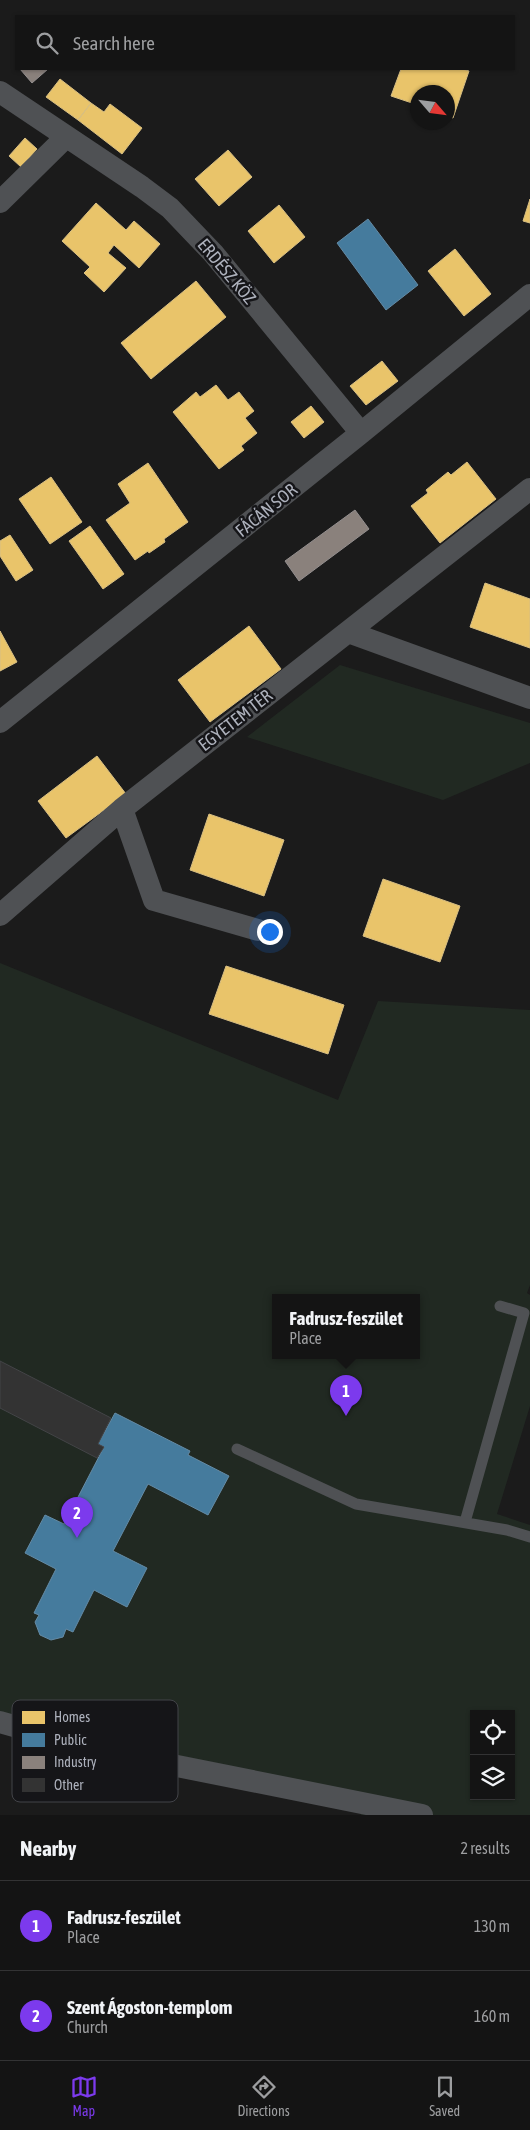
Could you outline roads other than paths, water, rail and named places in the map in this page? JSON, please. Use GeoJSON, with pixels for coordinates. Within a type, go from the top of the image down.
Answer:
{"type":"FeatureCollection","features":[{"type":"Feature","properties":{"kind":"street","name":"ERDÉSZ KÖZ"},"geometry":{"type":"LineString","coordinates":[[0,92],[142,187],[170,208],[193,231],[361,433]]}},
{"type":"Feature","properties":{"kind":"street"},"geometry":{"type":"LineString","coordinates":[[0,202],[66,137]]}},
{"type":"Feature","properties":{"kind":"street","name":"FÁCÁN SOR"},"geometry":{"type":"LineString","coordinates":[[0,722],[530,295]]}},
{"type":"Feature","properties":{"kind":"street","name":"EGYETEM TÉR"},"geometry":{"type":"LineString","coordinates":[[0,915],[122,809],[530,489]]}},
{"type":"Feature","properties":{"kind":"street"},"geometry":{"type":"LineString","coordinates":[[348,632],[530,698]]}},
{"type":"Feature","properties":{"kind":"street"},"geometry":{"type":"LineString","coordinates":[[122,809],[154,900],[258,930]]}},
{"type":"Feature","properties":{"kind":"street"},"geometry":{"type":"LineString","coordinates":[[178,1768],[346,1807],[422,1815]]}},
{"type":"Feature","properties":{"kind":"lane"},"geometry":{"type":"LineString","coordinates":[[465,1522],[524,1313],[500,1306]]}},
{"type":"Feature","properties":{"kind":"lane"},"geometry":{"type":"LineString","coordinates":[[237,1449],[356,1504],[465,1522],[530,1536]]}},
{"type":"Feature","properties":{"kind":"place","name":"Fadrusz-feszület"},"geometry":{"type":"Point","coordinates":[346,1416]}},
{"type":"Feature","properties":{"kind":"place","name":"Szent Ágoston-templom"},"geometry":{"type":"Point","coordinates":[77,1538]}}]}
